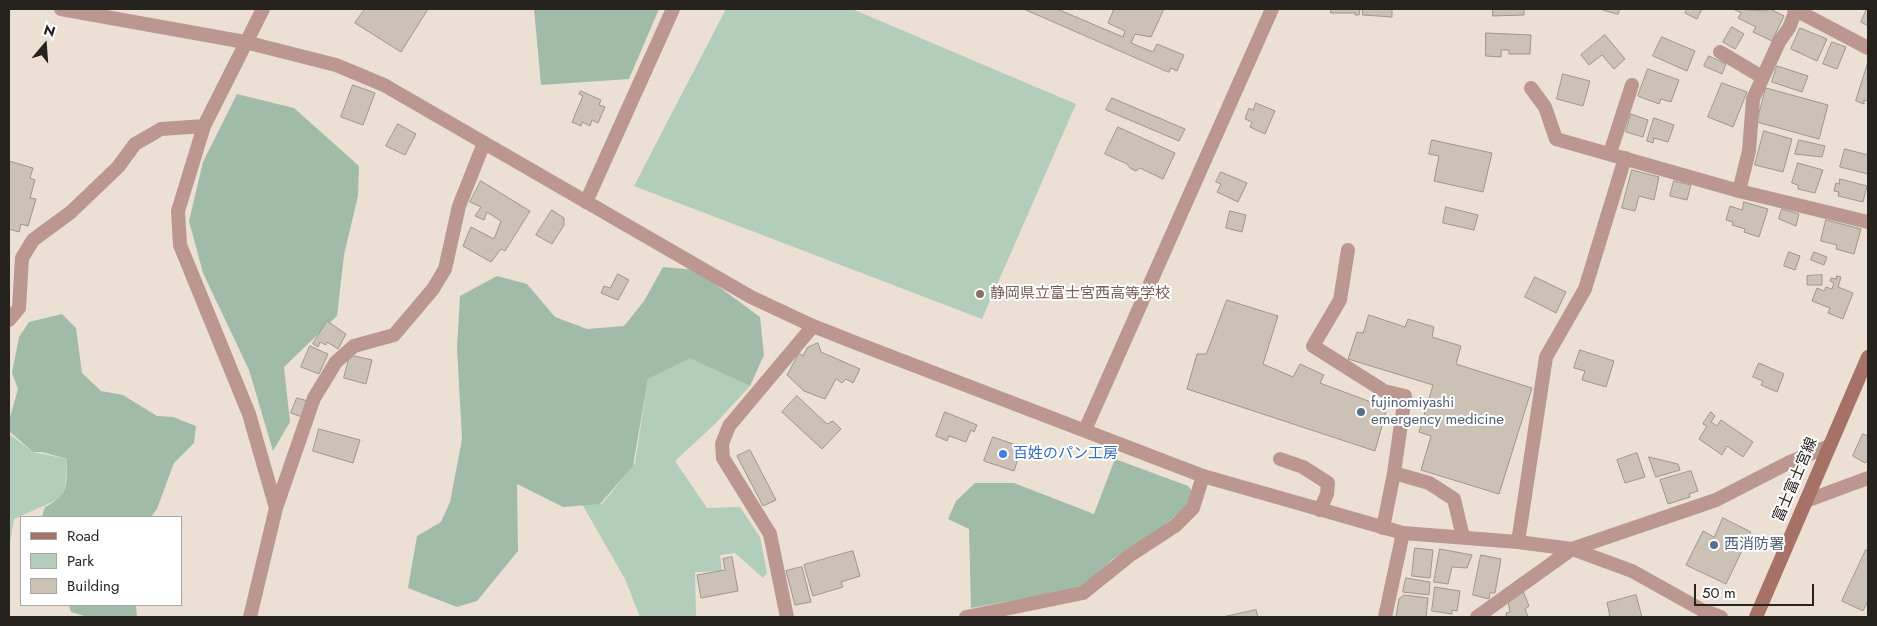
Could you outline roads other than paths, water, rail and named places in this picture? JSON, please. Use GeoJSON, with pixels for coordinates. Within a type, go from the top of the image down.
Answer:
{"type":"FeatureCollection","features":[{"type":"Feature","properties":{"kind":"main road","name":"富士富士宮線"},"geometry":{"type":"LineString","coordinates":[[1756,617],[1827,448],[1868,357]]}},
{"type":"Feature","properties":{"kind":"street"},"geometry":{"type":"LineString","coordinates":[[61,9],[245,42],[336,65],[384,85],[751,297],[813,326],[1203,476],[1404,533],[1572,548],[1632,571],[1702,610],[1721,617]]}},
{"type":"Feature","properties":{"kind":"street"},"geometry":{"type":"LineString","coordinates":[[263,9],[204,126],[178,211],[180,245],[249,414],[276,508]]}},
{"type":"Feature","properties":{"kind":"street"},"geometry":{"type":"LineString","coordinates":[[586,202],[673,9]]}},
{"type":"Feature","properties":{"kind":"street"},"geometry":{"type":"LineString","coordinates":[[1085,430],[1272,9]]}},
{"type":"Feature","properties":{"kind":"street"},"geometry":{"type":"LineString","coordinates":[[1739,191],[1749,151],[1753,99],[1779,42],[1789,28],[1795,9],[1868,48]]}},
{"type":"Feature","properties":{"kind":"street"},"geometry":{"type":"LineString","coordinates":[[1720,52],[1762,77]]}},
{"type":"Feature","properties":{"kind":"street"},"geometry":{"type":"LineString","coordinates":[[1610,153],[1632,85]]}},
{"type":"Feature","properties":{"kind":"street"},"geometry":{"type":"LineString","coordinates":[[1531,88],[1545,106],[1556,140],[1610,153],[1739,191],[1868,222]]}},
{"type":"Feature","properties":{"kind":"street"},"geometry":{"type":"LineString","coordinates":[[9,320],[19,308],[22,258],[33,240],[71,212],[118,166],[135,144],[161,129],[204,126]]}},
{"type":"Feature","properties":{"kind":"street"},"geometry":{"type":"LineString","coordinates":[[250,617],[276,508],[314,398],[336,362],[354,346],[394,335],[433,289],[445,269],[459,206],[484,143]]}},
{"type":"Feature","properties":{"kind":"street"},"geometry":{"type":"LineString","coordinates":[[1518,542],[1546,357],[1585,289],[1625,158]]}},
{"type":"Feature","properties":{"kind":"street"},"geometry":{"type":"LineString","coordinates":[[1348,250],[1340,300],[1312,346],[1384,391],[1405,396],[1394,473],[1383,528]]}},
{"type":"Feature","properties":{"kind":"street"},"geometry":{"type":"LineString","coordinates":[[787,617],[770,534],[723,458],[722,444],[729,426],[813,326]]}},
{"type":"Feature","properties":{"kind":"street"},"geometry":{"type":"LineString","coordinates":[[1477,617],[1572,548],[1716,500],[1790,462],[1827,448]]}},
{"type":"Feature","properties":{"kind":"street"},"geometry":{"type":"LineString","coordinates":[[1280,458],[1303,467],[1328,483],[1327,494],[1320,510]]}},
{"type":"Feature","properties":{"kind":"street"},"geometry":{"type":"LineString","coordinates":[[1394,473],[1429,483],[1454,499],[1463,537]]}},
{"type":"Feature","properties":{"kind":"street"},"geometry":{"type":"LineString","coordinates":[[966,617],[1032,611],[1083,593],[1129,556],[1176,526],[1193,508],[1203,476]]}},
{"type":"Feature","properties":{"kind":"street"},"geometry":{"type":"LineString","coordinates":[[1806,501],[1868,478]]}},
{"type":"Feature","properties":{"kind":"street"},"geometry":{"type":"LineString","coordinates":[[1386,617],[1404,533]]}},
{"type":"Feature","properties":{"kind":"place","name":"静岡県立富士宮西高等学校"},"geometry":{"type":"Point","coordinates":[980,294]}},
{"type":"Feature","properties":{"kind":"place","name":"fujinomiyashi emergency medicine"},"geometry":{"type":"Point","coordinates":[1361,412]}},
{"type":"Feature","properties":{"kind":"place","name":"百姓のパン工房"},"geometry":{"type":"Point","coordinates":[1003,454]}},
{"type":"Feature","properties":{"kind":"place","name":"西消防署"},"geometry":{"type":"Point","coordinates":[1714,545]}}]}
